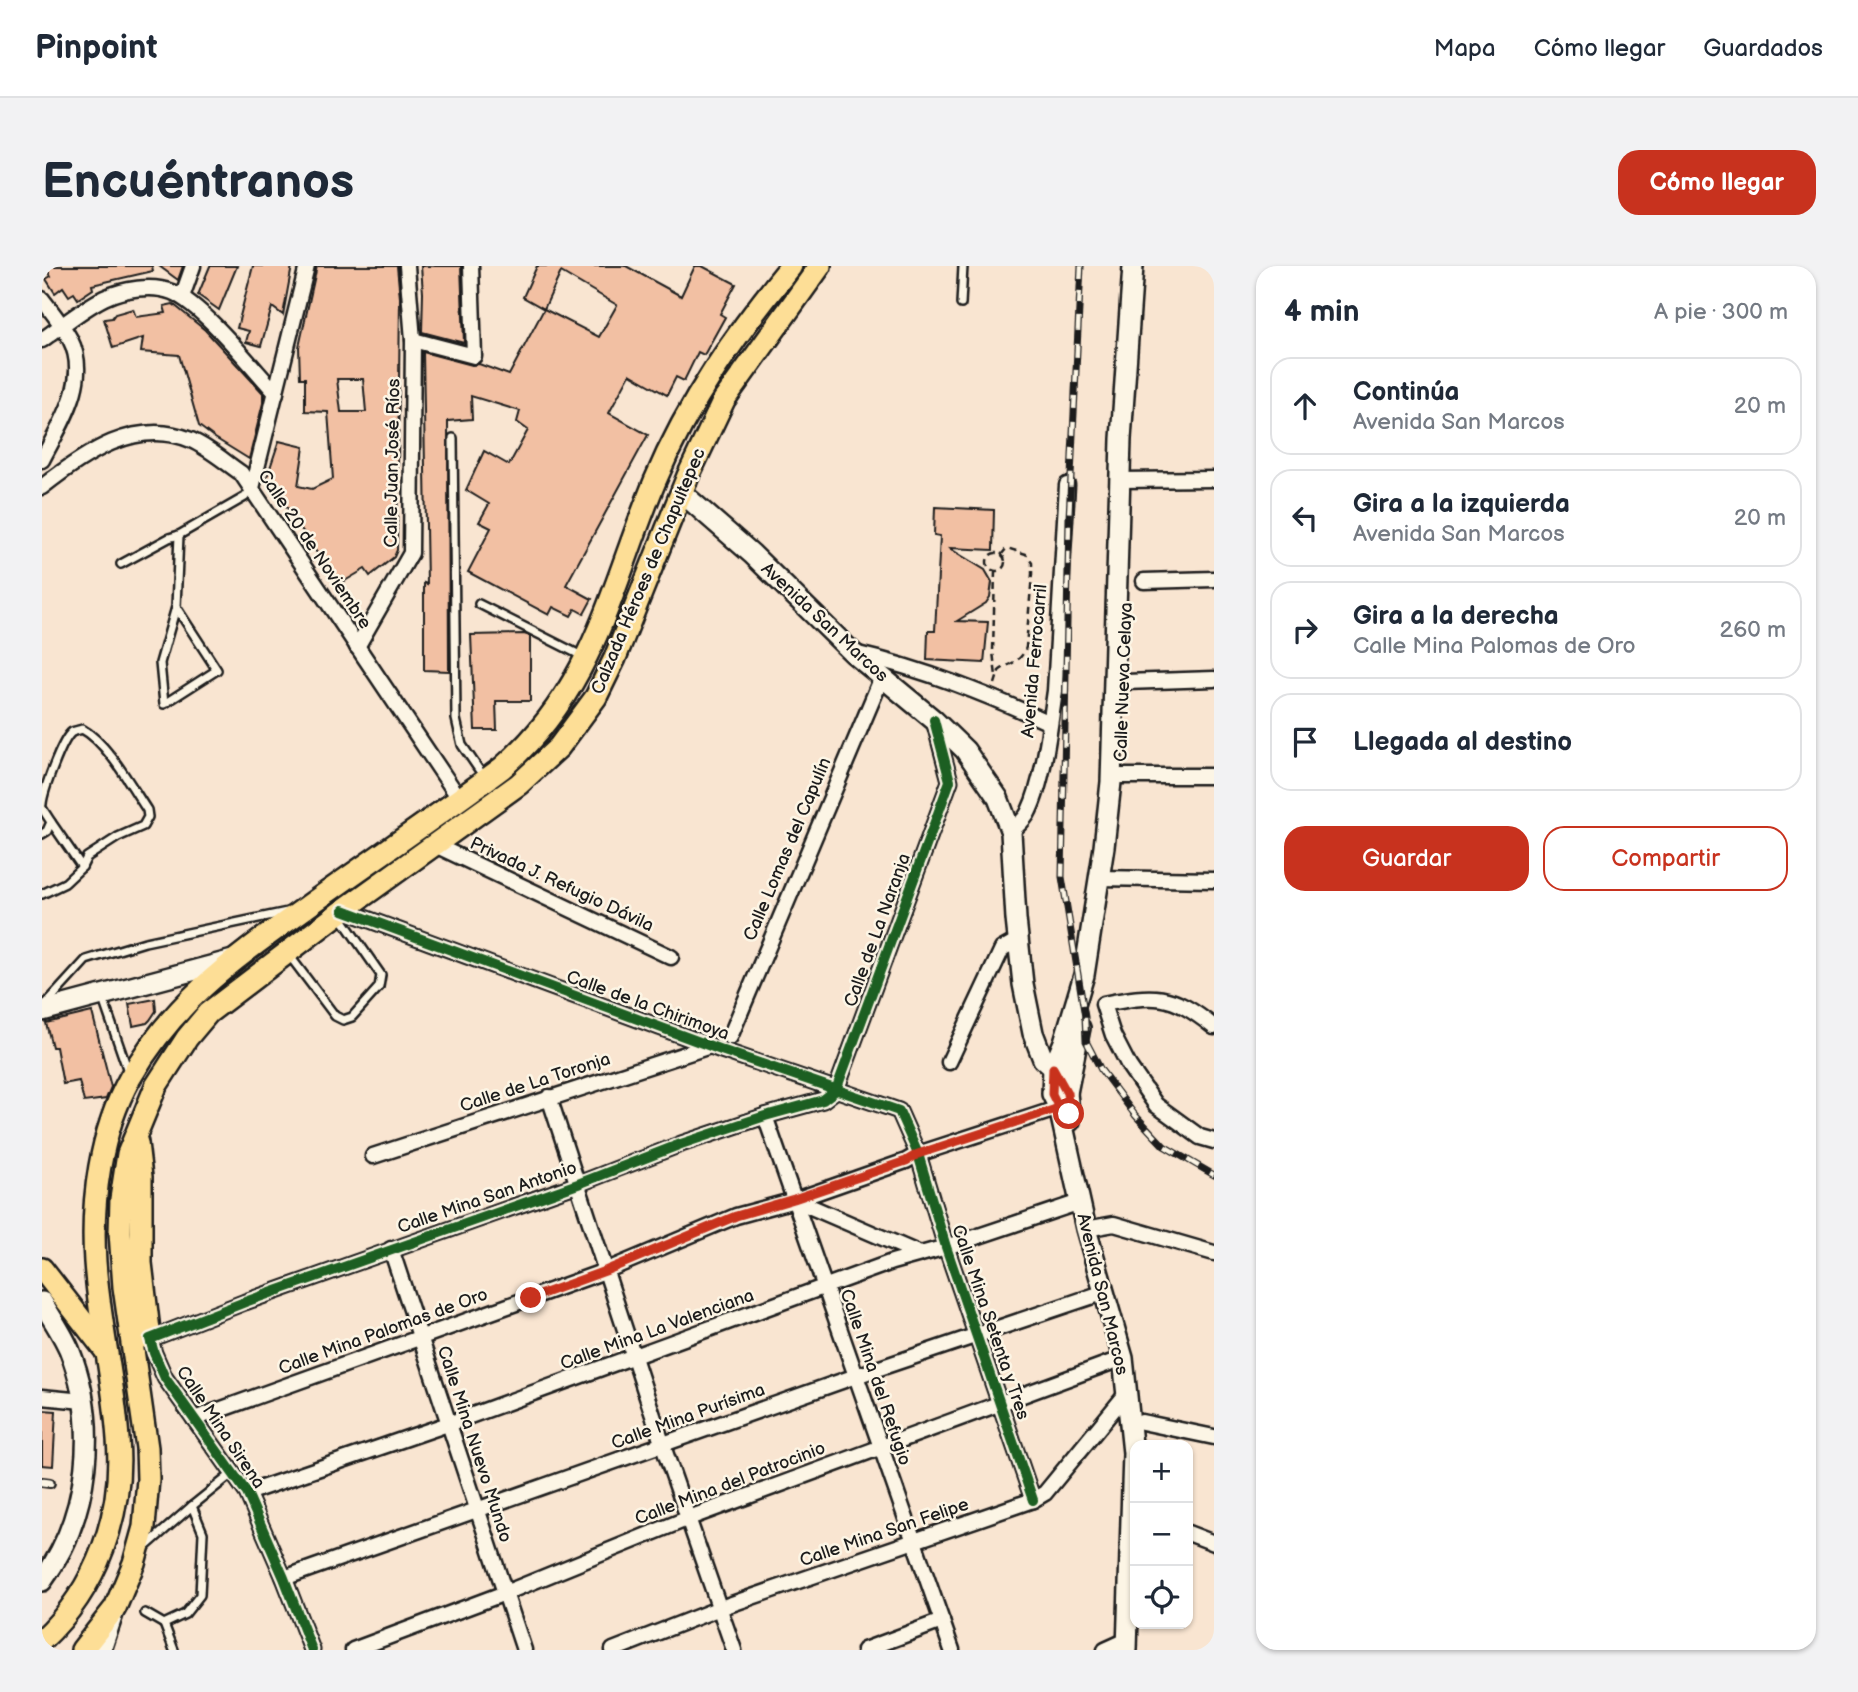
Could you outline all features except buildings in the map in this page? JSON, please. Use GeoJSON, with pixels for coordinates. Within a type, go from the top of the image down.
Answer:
{"type":"FeatureCollection","features":[{"type":"Feature","properties":{"kind":"main road","name":"Calzada Héroes de Chapultepec"},"geometry":{"type":"LineString","coordinates":[[42,1640],[75,1604],[91,1577],[101,1556],[112,1520],[119,1475],[118,1440],[95,1262],[96,1194],[110,1126],[130,1078],[149,1048],[180,1009],[209,979],[486,780],[538,735],[563,701],[587,659],[655,481],[698,394],[739,332],[791,266]]}},
{"type":"Feature","properties":{"kind":"main road","name":"Calzada Héroes de Chapultepec"},"geometry":{"type":"LineString","coordinates":[[82,1650],[115,1608],[144,1527],[148,1479],[147,1448],[124,1287],[120,1232],[124,1176],[136,1132],[156,1086],[187,1038],[208,1013],[541,766],[559,747],[588,707],[615,659],[702,443],[724,400],[820,266]]}},
{"type":"Feature","properties":{"kind":"main road","name":"Calle Nueva Celaya"},"geometry":{"type":"LineString","coordinates":[[1063,1100],[1079,1031],[1092,995],[1103,878],[1111,782],[1133,266]]}},
{"type":"Feature","properties":{"kind":"main road","name":"Calle Nueva Celaya"},"geometry":{"type":"LineString","coordinates":[[1053,1068],[1080,993],[1120,776],[1125,682],[1124,480],[1139,266]]}},
{"type":"Feature","properties":{"kind":"main road","name":"Avenida San Marcos"},"geometry":{"type":"LineString","coordinates":[[682,493],[752,554],[853,653],[934,720],[965,750],[998,798],[1008,820],[1023,984],[1033,1033],[1042,1059],[1053,1068],[1052,1094],[1063,1100],[1069,1114],[1091,1229],[1123,1357],[1133,1453],[1134,1503]]}},
{"type":"Feature","properties":{"kind":"main road"},"geometry":{"type":"LineString","coordinates":[[42,1010],[233,960]]}},
{"type":"Feature","properties":{"kind":"main road","name":"Avenida San Marcos"},"geometry":{"type":"LineString","coordinates":[[1063,1100],[1080,1202],[1130,1345],[1143,1440]]}},
{"type":"Feature","properties":{"kind":"main road"},"geometry":{"type":"LineString","coordinates":[[136,1132],[141,1177],[141,1263],[150,1339]]}},
{"type":"Feature","properties":{"kind":"main road"},"geometry":{"type":"LineString","coordinates":[[42,1269],[106,1351]]}},
{"type":"Feature","properties":{"kind":"main road"},"geometry":{"type":"LineString","coordinates":[[42,1302],[69,1348],[83,1401],[86,1449],[81,1489],[69,1536],[42,1581]]}},
{"type":"Feature","properties":{"kind":"main road","name":"Avenida San Marcos"},"geometry":{"type":"LineString","coordinates":[[1132,1641],[1133,1566]]}},
{"type":"Feature","properties":{"kind":"main road"},"geometry":{"type":"LineString","coordinates":[[101,1650],[115,1608]]}},
{"type":"Feature","properties":{"kind":"street"},"geometry":{"type":"LineString","coordinates":[[182,298],[193,266]]}},
{"type":"Feature","properties":{"kind":"street"},"geometry":{"type":"LineString","coordinates":[[252,488],[307,266]]}},
{"type":"Feature","properties":{"kind":"street","name":"Calle Juan José Ríos"},"geometry":{"type":"LineString","coordinates":[[357,647],[411,553],[413,340],[407,266]]}},
{"type":"Feature","properties":{"kind":"street"},"geometry":{"type":"LineString","coordinates":[[413,340],[474,356],[471,266]]}},
{"type":"Feature","properties":{"kind":"street"},"geometry":{"type":"LineString","coordinates":[[42,340],[104,298],[133,289],[165,290],[182,298],[215,328],[276,393]]}},
{"type":"Feature","properties":{"kind":"street"},"geometry":{"type":"LineString","coordinates":[[42,299],[71,341],[77,373],[77,385],[69,408],[42,460]]}},
{"type":"Feature","properties":{"kind":"street","name":"Calle 20 de Noviembre"},"geometry":{"type":"LineString","coordinates":[[42,487],[115,440],[132,435],[160,433],[194,441],[242,473],[459,798]]}},
{"type":"Feature","properties":{"kind":"street"},"geometry":{"type":"LineString","coordinates":[[1124,480],[1214,479]]}},
{"type":"Feature","properties":{"kind":"street","name":"Avenida Ferrocarril"},"geometry":{"type":"LineString","coordinates":[[1011,832],[1029,813],[1044,758],[1050,723],[1055,691],[1067,485]]}},
{"type":"Feature","properties":{"kind":"street"},"geometry":{"type":"LineString","coordinates":[[1144,581],[1214,579]]}},
{"type":"Feature","properties":{"kind":"street"},"geometry":{"type":"LineString","coordinates":[[853,653],[888,661],[993,698],[1050,723]]}},
{"type":"Feature","properties":{"kind":"street","name":"Calle Lomas del Capulín"},"geometry":{"type":"LineString","coordinates":[[730,1037],[882,677]]}},
{"type":"Feature","properties":{"kind":"street"},"geometry":{"type":"LineString","coordinates":[[1125,682],[1214,679]]}},
{"type":"Feature","properties":{"kind":"street","name":"Calle de La Naranja"},"geometry":{"type":"LineString","coordinates":[[836,1090],[950,781],[934,720]]}},
{"type":"Feature","properties":{"kind":"street"},"geometry":{"type":"LineString","coordinates":[[1120,776],[1214,776]]}},
{"type":"Feature","properties":{"kind":"street","name":"Privada J. Refugio Dávila"},"geometry":{"type":"LineString","coordinates":[[435,845],[671,957]]}},
{"type":"Feature","properties":{"kind":"street"},"geometry":{"type":"LineString","coordinates":[[1103,878],[1214,880]]}},
{"type":"Feature","properties":{"kind":"street","name":"Calle de la Chirimoya"},"geometry":{"type":"LineString","coordinates":[[341,912],[710,1046],[899,1111],[918,1154]]}},
{"type":"Feature","properties":{"kind":"street"},"geometry":{"type":"LineString","coordinates":[[949,1062],[1002,949],[1018,940]]}},
{"type":"Feature","properties":{"kind":"street"},"geometry":{"type":"LineString","coordinates":[[1214,1027],[1173,1000],[1146,995],[1103,1004],[1113,1035],[1138,1083],[1156,1105],[1200,1138],[1214,1141]]}},
{"type":"Feature","properties":{"kind":"street","name":"Calle de La Toronja"},"geometry":{"type":"LineString","coordinates":[[373,1156],[710,1046]]}},
{"type":"Feature","properties":{"kind":"street","name":"Calle Mina San Antonio"},"geometry":{"type":"LineString","coordinates":[[150,1339],[681,1144],[823,1100],[836,1090]]}},
{"type":"Feature","properties":{"kind":"street"},"geometry":{"type":"LineString","coordinates":[[549,1097],[663,1446],[734,1650]]}},
{"type":"Feature","properties":{"kind":"street","name":"Calle Mina Palomas de Oro"},"geometry":{"type":"LineString","coordinates":[[194,1419],[605,1271],[736,1216],[906,1161],[918,1154],[1063,1100]]}},
{"type":"Feature","properties":{"kind":"street","name":"Calle Mina del Refugio"},"geometry":{"type":"LineString","coordinates":[[765,1116],[950,1643]]}},
{"type":"Feature","properties":{"kind":"street","name":"Calle Mina Setenta y Tres"},"geometry":{"type":"LineString","coordinates":[[918,1154],[946,1247],[1033,1500]]}},
{"type":"Feature","properties":{"kind":"street"},"geometry":{"type":"LineString","coordinates":[[794,1199],[920,1254]]}},
{"type":"Feature","properties":{"kind":"street","name":"Calle Mina La Valenciana"},"geometry":{"type":"LineString","coordinates":[[247,1493],[448,1424],[920,1254],[1080,1202]]}},
{"type":"Feature","properties":{"kind":"street"},"geometry":{"type":"LineString","coordinates":[[1091,1229],[1114,1224],[1214,1253]]}},
{"type":"Feature","properties":{"kind":"street","name":"Calle Mina Nuevo Mundo"},"geometry":{"type":"LineString","coordinates":[[391,1249],[524,1650]]}},
{"type":"Feature","properties":{"kind":"street","name":"Calle Mina Purísima"},"geometry":{"type":"LineString","coordinates":[[285,1578],[856,1376],[1105,1292]]}},
{"type":"Feature","properties":{"kind":"street","name":"Calle Mina Sirena"},"geometry":{"type":"LineString","coordinates":[[150,1339],[164,1378],[247,1493],[285,1578],[312,1650]]}},
{"type":"Feature","properties":{"kind":"street","name":"Calle Mina del Patrocinio"},"geometry":{"type":"LineString","coordinates":[[353,1650],[505,1593],[689,1518],[1123,1357]]}},
{"type":"Feature","properties":{"kind":"street","name":"Calle Mina San Felipe"},"geometry":{"type":"LineString","coordinates":[[612,1650],[720,1608],[1033,1500],[1045,1493],[1127,1393]]}},
{"type":"Feature","properties":{"kind":"street"},"geometry":{"type":"LineString","coordinates":[[42,1397],[83,1401]]}},
{"type":"Feature","properties":{"kind":"street"},"geometry":{"type":"LineString","coordinates":[[1142,1422],[1213,1432]]}},
{"type":"Feature","properties":{"kind":"street"},"geometry":{"type":"LineString","coordinates":[[1193,1535],[1214,1543]]}},
{"type":"Feature","properties":{"kind":"street"},"geometry":{"type":"LineString","coordinates":[[864,1650],[943,1621]]}},
{"type":"Feature","properties":{"kind":"street"},"geometry":{"type":"LineString","coordinates":[[1105,1650],[1132,1641]]}},
{"type":"Feature","properties":{"kind":"street"},"geometry":{"type":"LineString","coordinates":[[937,1650],[950,1643]]}},
{"type":"Feature","properties":{"kind":"lane"},"geometry":{"type":"LineString","coordinates":[[961,304],[963,266]]}},
{"type":"Feature","properties":{"kind":"lane"},"geometry":{"type":"LineString","coordinates":[[453,438],[456,719],[462,745],[486,780]]}},
{"type":"Feature","properties":{"kind":"lane"},"geometry":{"type":"LineString","coordinates":[[121,564],[245,497],[252,488]]}},
{"type":"Feature","properties":{"kind":"lane"},"geometry":{"type":"LineString","coordinates":[[176,607],[217,670],[164,704],[160,663],[176,607],[179,535]]}},
{"type":"Feature","properties":{"kind":"lane"},"geometry":{"type":"LineString","coordinates":[[479,604],[587,659]]}},
{"type":"Feature","properties":{"kind":"lane"},"geometry":{"type":"LineString","coordinates":[[42,894],[65,883],[82,867],[87,857],[118,837],[143,826],[148,817],[141,802],[92,734],[82,729],[72,731],[65,738],[43,791],[42,806],[82,867]]}},
{"type":"Feature","properties":{"kind":"lane"},"geometry":{"type":"LineString","coordinates":[[42,834],[47,831],[51,822]]}},
{"type":"Feature","properties":{"kind":"lane"},"geometry":{"type":"LineString","coordinates":[[42,1010],[86,960],[145,942],[305,909]]}},
{"type":"Feature","properties":{"kind":"lane"},"geometry":{"type":"LineString","coordinates":[[287,952],[335,1016],[343,1020],[352,1017],[379,987],[381,975],[341,912]]}},
{"type":"Feature","properties":{"kind":"lane"},"geometry":{"type":"LineString","coordinates":[[102,995],[130,1078]]}},
{"type":"Feature","properties":{"kind":"lane"},"geometry":{"type":"LineString","coordinates":[[136,1555],[233,1473]]}},
{"type":"Feature","properties":{"kind":"lane"},"geometry":{"type":"LineString","coordinates":[[164,1623],[186,1614],[200,1595],[203,1533],[192,1506]]}},
{"type":"Feature","properties":{"kind":"lane"},"geometry":{"type":"LineString","coordinates":[[145,1612],[164,1623],[174,1650]]}},
{"type":"Feature","properties":{"kind":"path"},"geometry":{"type":"LineString","coordinates":[[993,698],[999,671],[1023,657],[1032,574],[1032,563],[1026,555],[1007,548],[1001,555]]}},
{"type":"Feature","properties":{"kind":"path"},"geometry":{"type":"LineString","coordinates":[[996,553],[1001,555],[1004,565],[1001,570],[995,571],[988,566],[989,558],[996,553]]}},
{"type":"Feature","properties":{"kind":"path"},"geometry":{"type":"LineString","coordinates":[[995,571],[993,652],[997,678]]}},
{"type":"Feature","properties":{"kind":"railway"},"geometry":{"type":"LineString","coordinates":[[1081,266],[1069,518],[1062,877],[1085,1017],[1086,1041],[1101,1070],[1135,1115],[1164,1146],[1214,1175]]}},
{"type":"Feature","properties":{"kind":"cycle path"},"geometry":{"type":"LineString","coordinates":[[312,1650],[247,1493],[165,1378],[150,1339],[681,1144],[823,1100],[836,1090],[950,781],[934,720]]}},
{"type":"Feature","properties":{"kind":"cycle path"},"geometry":{"type":"LineString","coordinates":[[343,910],[724,1051],[899,1111],[918,1154],[946,1247],[1033,1500]]}},
{"type":"Feature","properties":{"kind":"route"},"geometry":{"type":"LineString","coordinates":[[531,1298],[605,1271],[736,1216],[794,1199],[906,1161],[918,1154],[1059,1108],[1052,1094],[1053,1068],[1067,1093],[1069,1114]]}}]}
